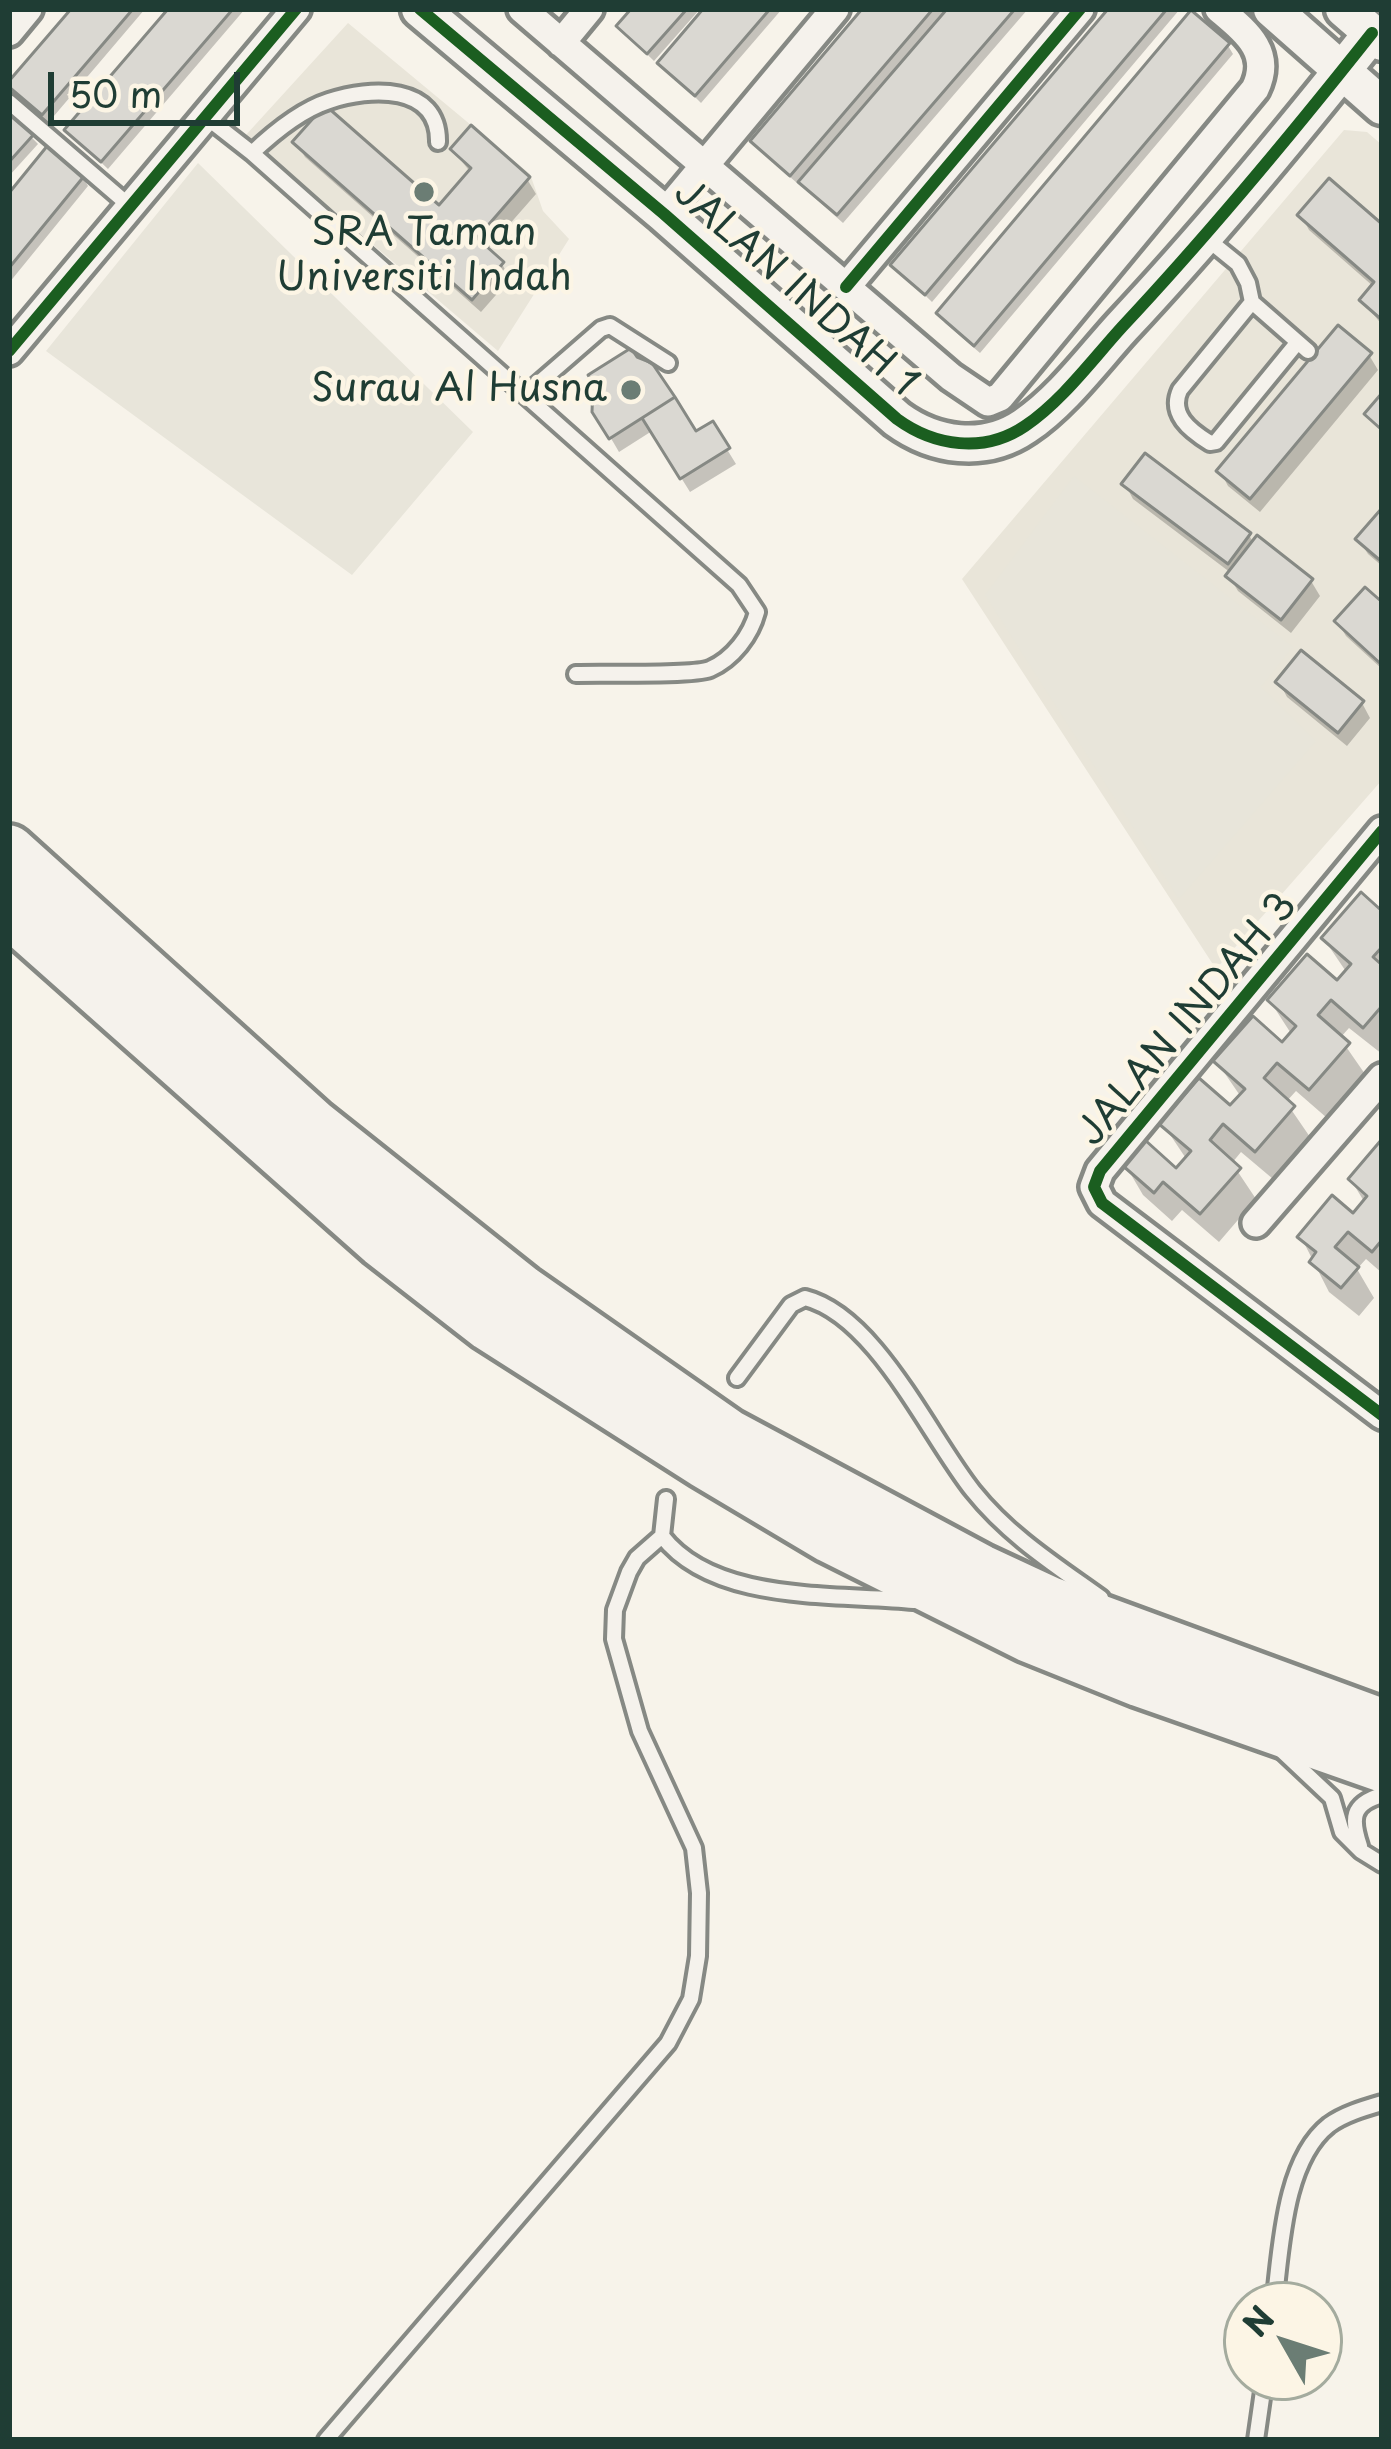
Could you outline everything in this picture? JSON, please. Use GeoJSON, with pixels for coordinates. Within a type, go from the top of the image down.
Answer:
{"type":"FeatureCollection","features":[{"type":"Feature","properties":{"kind":"highway"},"geometry":{"type":"LineString","coordinates":[[9,851],[313,1125],[522,1291],[728,1435],[1052,1604],[1382,1725]]}},
{"type":"Feature","properties":{"kind":"highway"},"geometry":{"type":"LineString","coordinates":[[9,910],[295,1167],[489,1325],[830,1537],[1028,1636],[1382,1766]]}},
{"type":"Feature","properties":{"kind":"street"},"geometry":{"type":"LineString","coordinates":[[9,32],[28,9]]}},
{"type":"Feature","properties":{"kind":"street"},"geometry":{"type":"LineString","coordinates":[[9,351],[296,9]]}},
{"type":"Feature","properties":{"kind":"street","name":"JALAN INDAH 1"},"geometry":{"type":"LineString","coordinates":[[420,9],[897,419],[923,438],[954,445],[1024,428],[1205,238],[1342,72],[1377,37]]}},
{"type":"Feature","properties":{"kind":"street"},"geometry":{"type":"LineString","coordinates":[[522,9],[951,377],[988,402],[1000,397],[1255,89],[1262,58],[1244,31],[1219,9]]}},
{"type":"Feature","properties":{"kind":"street"},"geometry":{"type":"LineString","coordinates":[[561,43],[590,9]]}},
{"type":"Feature","properties":{"kind":"street"},"geometry":{"type":"LineString","coordinates":[[664,214],[835,9]]}},
{"type":"Feature","properties":{"kind":"street"},"geometry":{"type":"LineString","coordinates":[[846,287],[1080,9]]}},
{"type":"Feature","properties":{"kind":"street"},"geometry":{"type":"LineString","coordinates":[[1272,9],[1382,106]]}},
{"type":"Feature","properties":{"kind":"street"},"geometry":{"type":"LineString","coordinates":[[1344,9],[1377,37]]}},
{"type":"Feature","properties":{"kind":"street","name":"JALAN INDAH 3"},"geometry":{"type":"LineString","coordinates":[[1382,830],[1100,1171],[1094,1187],[1102,1203],[1382,1415]]}},
{"type":"Feature","properties":{"kind":"street"},"geometry":{"type":"LineString","coordinates":[[1256,1223],[1382,1078]]}},
{"type":"Feature","properties":{"kind":"lane"},"geometry":{"type":"LineString","coordinates":[[252,153],[312,108],[372,93],[395,92],[419,101],[433,112],[438,142]]}},
{"type":"Feature","properties":{"kind":"lane"},"geometry":{"type":"LineString","coordinates":[[9,102],[132,208]]}},
{"type":"Feature","properties":{"kind":"lane"},"geometry":{"type":"LineString","coordinates":[[206,117],[739,585],[758,612],[738,648],[708,670],[577,674]]}},
{"type":"Feature","properties":{"kind":"lane"},"geometry":{"type":"LineString","coordinates":[[1205,238],[1238,264],[1252,302],[1303,347],[1216,442],[1210,443],[1176,413],[1174,401],[1252,302]]}},
{"type":"Feature","properties":{"kind":"lane"},"geometry":{"type":"LineString","coordinates":[[525,395],[610,326],[668,364]]}},
{"type":"Feature","properties":{"kind":"lane"},"geometry":{"type":"LineString","coordinates":[[737,1378],[791,1306],[806,1298],[838,1312],[862,1334],[970,1488],[1011,1534],[1173,1651]]}},
{"type":"Feature","properties":{"kind":"lane"},"geometry":{"type":"LineString","coordinates":[[326,2440],[668,2043],[692,1999],[699,1893],[694,1848],[640,1731],[614,1639],[615,1610],[637,1558],[662,1536],[666,1499]]}},
{"type":"Feature","properties":{"kind":"lane"},"geometry":{"type":"LineString","coordinates":[[662,1536],[690,1564],[730,1582],[916,1601],[1028,1636]]}},
{"type":"Feature","properties":{"kind":"lane"},"geometry":{"type":"LineString","coordinates":[[1251,1720],[1332,1798],[1342,1832],[1382,1864]]}},
{"type":"Feature","properties":{"kind":"lane"},"geometry":{"type":"LineString","coordinates":[[1361,1851],[1352,1825],[1354,1812],[1382,1795]]}},
{"type":"Feature","properties":{"kind":"lane"},"geometry":{"type":"LineString","coordinates":[[1277,2281],[1287,2203],[1302,2161],[1327,2126],[1382,2103]]}},
{"type":"Feature","properties":{"kind":"lane"},"geometry":{"type":"LineString","coordinates":[[1256,2440],[1262,2401]]}},
{"type":"Feature","properties":{"kind":"shaded area","name":"SRA Taman Universiti Indah"},"geometry":{"type":"Polygon","coordinates":[[[348,23],[530,174],[543,211],[569,239],[498,351],[245,136],[348,23]]]}},
{"type":"Feature","properties":{"kind":"shaded area"},"geometry":{"type":"Polygon","coordinates":[[[1344,130],[1367,132],[1382,145],[1382,780],[1216,969],[962,579],[1344,130]]]}},
{"type":"Feature","properties":{"kind":"shaded area"},"geometry":{"type":"Polygon","coordinates":[[[198,163],[473,432],[352,575],[46,351],[198,163]]]}},
{"type":"Feature","properties":{"kind":"shaded area"},"geometry":{"type":"Polygon","coordinates":[[[1074,476],[1293,647],[1261,687],[1316,741],[1179,899],[985,595],[1074,476]]]}},
{"type":"Feature","properties":{"kind":"building"},"geometry":{"type":"Polygon","coordinates":[[[71,9],[133,9],[42,115],[9,87],[9,81],[71,9]]]}},
{"type":"Feature","properties":{"kind":"building"},"geometry":{"type":"Polygon","coordinates":[[[168,9],[233,9],[101,162],[64,130],[168,9]]]}},
{"type":"Feature","properties":{"kind":"building"},"geometry":{"type":"Polygon","coordinates":[[[631,9],[687,9],[647,54],[616,26],[631,9]]]}},
{"type":"Feature","properties":{"kind":"building"},"geometry":{"type":"Polygon","coordinates":[[[703,9],[770,9],[695,96],[657,63],[703,9]]]}},
{"type":"Feature","properties":{"kind":"building"},"geometry":{"type":"Polygon","coordinates":[[[862,9],[933,9],[790,176],[750,141],[862,9]]]}},
{"type":"Feature","properties":{"kind":"building"},"geometry":{"type":"Polygon","coordinates":[[[947,9],[1015,9],[837,215],[798,182],[947,9]]]}},
{"type":"Feature","properties":{"kind":"building"},"geometry":{"type":"Polygon","coordinates":[[[1108,9],[1167,9],[925,295],[890,265],[1108,9]]]}},
{"type":"Feature","properties":{"kind":"building"},"geometry":{"type":"Polygon","coordinates":[[[1191,10],[1230,43],[974,346],[936,313],[1191,10]]]}},
{"type":"Feature","properties":{"kind":"building"},"geometry":{"type":"Polygon","coordinates":[[[325,105],[439,205],[471,168],[450,149],[471,125],[530,177],[477,238],[504,262],[472,300],[292,142],[325,105]]]}},
{"type":"Feature","properties":{"kind":"building"},"geometry":{"type":"Polygon","coordinates":[[[9,110],[35,133],[9,162],[9,110]]]}},
{"type":"Feature","properties":{"kind":"building"},"geometry":{"type":"Polygon","coordinates":[[[48,145],[85,175],[9,268],[9,193],[48,145]]]}},
{"type":"Feature","properties":{"kind":"building"},"geometry":{"type":"Polygon","coordinates":[[[1329,178],[1382,224],[1382,320],[1359,300],[1374,282],[1297,215],[1329,178]]]}},
{"type":"Feature","properties":{"kind":"building"},"geometry":{"type":"Polygon","coordinates":[[[1338,325],[1372,353],[1250,499],[1216,471],[1338,325]]]}},
{"type":"Feature","properties":{"kind":"building","name":"Surau Al Husna"},"geometry":{"type":"Polygon","coordinates":[[[631,348],[637,357],[652,363],[675,397],[609,439],[592,412],[593,383],[588,375],[631,348]]]}},
{"type":"Feature","properties":{"kind":"building"},"geometry":{"type":"Polygon","coordinates":[[[1382,393],[1382,430],[1364,414],[1382,393]]]}},
{"type":"Feature","properties":{"kind":"building"},"geometry":{"type":"Polygon","coordinates":[[[675,397],[696,431],[713,421],[730,448],[680,479],[642,418],[675,397]]]}},
{"type":"Feature","properties":{"kind":"building"},"geometry":{"type":"Polygon","coordinates":[[[1145,453],[1251,533],[1228,564],[1121,484],[1145,453]]]}},
{"type":"Feature","properties":{"kind":"building"},"geometry":{"type":"Polygon","coordinates":[[[1382,508],[1382,562],[1355,539],[1382,508]]]}},
{"type":"Feature","properties":{"kind":"building"},"geometry":{"type":"Polygon","coordinates":[[[1257,535],[1313,579],[1281,620],[1225,576],[1257,535]]]}},
{"type":"Feature","properties":{"kind":"building"},"geometry":{"type":"Polygon","coordinates":[[[1365,587],[1382,602],[1382,665],[1334,621],[1365,587]]]}},
{"type":"Feature","properties":{"kind":"building"},"geometry":{"type":"Polygon","coordinates":[[[1301,650],[1364,701],[1338,733],[1275,682],[1301,650]]]}},
{"type":"Feature","properties":{"kind":"building"},"geometry":{"type":"Polygon","coordinates":[[[1361,892],[1382,911],[1382,947],[1373,957],[1382,965],[1382,1006],[1363,1028],[1331,1000],[1318,1015],[1350,1043],[1309,1090],[1277,1063],[1264,1078],[1295,1106],[1255,1152],[1223,1124],[1210,1140],[1241,1168],[1200,1214],[1163,1182],[1154,1193],[1122,1165],[1145,1140],[1176,1168],[1191,1151],[1159,1124],[1199,1078],[1230,1105],[1245,1089],[1213,1061],[1253,1016],[1282,1042],[1296,1026],[1267,1000],[1307,954],[1337,980],[1351,964],[1321,938],[1361,892]]]}},
{"type":"Feature","properties":{"kind":"building"},"geometry":{"type":"Polygon","coordinates":[[[1382,1139],[1382,1240],[1372,1252],[1348,1232],[1335,1247],[1359,1267],[1341,1288],[1309,1262],[1316,1252],[1297,1237],[1332,1195],[1353,1213],[1367,1196],[1348,1179],[1382,1139]]]}},
{"type":"Feature","properties":{"kind":"cycle path"},"geometry":{"type":"LineString","coordinates":[[9,351],[296,9]]}},
{"type":"Feature","properties":{"kind":"cycle path"},"geometry":{"type":"LineString","coordinates":[[420,9],[897,419],[927,435],[960,443],[1009,435],[1064,392],[1219,219],[1372,33]]}},
{"type":"Feature","properties":{"kind":"cycle path"},"geometry":{"type":"LineString","coordinates":[[846,287],[1080,9]]}},
{"type":"Feature","properties":{"kind":"cycle path"},"geometry":{"type":"LineString","coordinates":[[1382,831],[1100,1171],[1094,1187],[1102,1203],[1382,1415]]}},
{"type":"Feature","properties":{"kind":"place","name":"SRA Taman Universiti Indah"},"geometry":{"type":"Point","coordinates":[424,192]}},
{"type":"Feature","properties":{"kind":"place","name":"Surau Al Husna"},"geometry":{"type":"Point","coordinates":[631,390]}}]}
